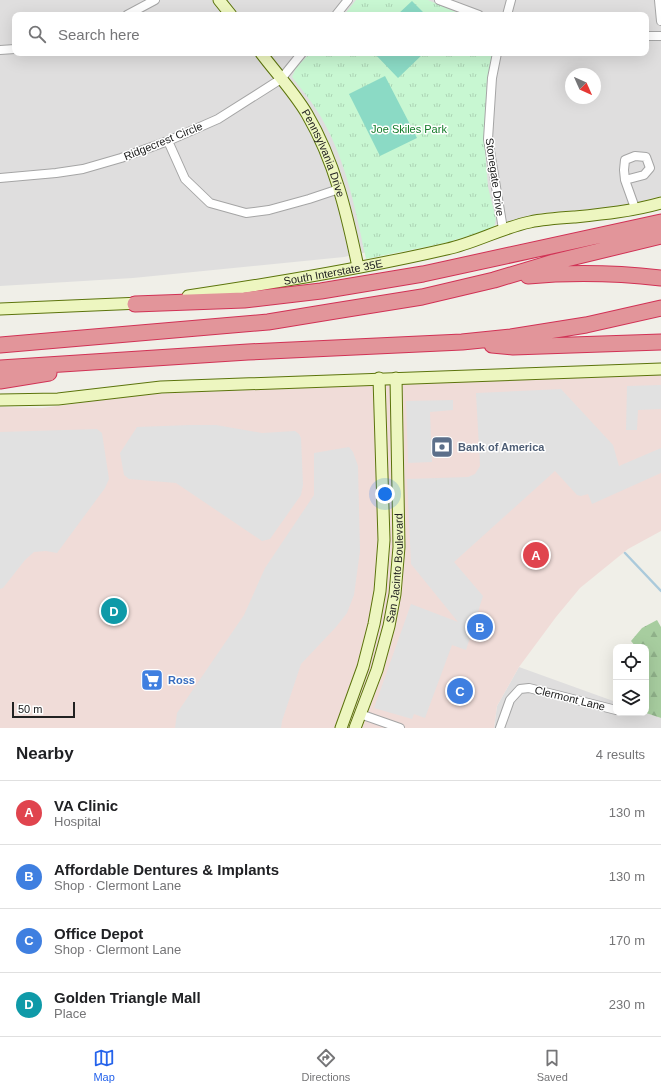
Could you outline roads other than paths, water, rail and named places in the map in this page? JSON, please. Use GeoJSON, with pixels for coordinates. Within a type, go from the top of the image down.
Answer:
{"type":"FeatureCollection","features":[{"type":"Feature","properties":{"kind":"highway"},"geometry":{"type":"LineString","coordinates":[[135,304],[244,300],[321,291],[423,274],[661,222]]}},
{"type":"Feature","properties":{"kind":"highway"},"geometry":{"type":"LineString","coordinates":[[0,345],[268,322],[422,297],[494,280],[554,262],[661,236]]}},
{"type":"Feature","properties":{"kind":"highway"},"geometry":{"type":"LineString","coordinates":[[494,280],[558,273],[610,273],[661,278]]}},
{"type":"Feature","properties":{"kind":"highway"},"geometry":{"type":"LineString","coordinates":[[0,368],[248,352],[462,342],[511,337],[586,325],[661,308]]}},
{"type":"Feature","properties":{"kind":"highway"},"geometry":{"type":"LineString","coordinates":[[462,342],[513,347],[661,342]]}},
{"type":"Feature","properties":{"kind":"highway"},"geometry":{"type":"LineString","coordinates":[[0,381],[141,359]]}},
{"type":"Feature","properties":{"kind":"main road"},"geometry":{"type":"LineString","coordinates":[[219,0],[229,12]]}},
{"type":"Feature","properties":{"kind":"main road","name":"Pennsylvania Drive"},"geometry":{"type":"LineString","coordinates":[[263,56],[306,113],[332,165],[348,220],[358,267]]}},
{"type":"Feature","properties":{"kind":"main road","name":"South Interstate 35E"},"geometry":{"type":"LineString","coordinates":[[0,309],[135,304],[267,285],[401,260],[448,249],[483,238],[503,229],[534,221],[615,213],[661,203]]}},
{"type":"Feature","properties":{"kind":"main road"},"geometry":{"type":"LineString","coordinates":[[0,400],[58,399],[161,387],[661,369]]}},
{"type":"Feature","properties":{"kind":"main road","name":"San Jacinto Boulevard"},"geometry":{"type":"LineString","coordinates":[[343,727],[345,714],[363,667],[374,624],[380,591],[384,540],[379,378]]}},
{"type":"Feature","properties":{"kind":"main road","name":"San Jacinto Boulevard"},"geometry":{"type":"LineString","coordinates":[[355,728],[377,670],[389,626],[395,594],[399,546],[396,378]]}},
{"type":"Feature","properties":{"kind":"main road"},"geometry":{"type":"LineString","coordinates":[[380,591],[395,594]]}},
{"type":"Feature","properties":{"kind":"main road"},"geometry":{"type":"LineString","coordinates":[[345,714],[360,714]]}},
{"type":"Feature","properties":{"kind":"street"},"geometry":{"type":"LineString","coordinates":[[133,12],[155,0]]}},
{"type":"Feature","properties":{"kind":"street"},"geometry":{"type":"LineString","coordinates":[[338,12],[348,0]]}},
{"type":"Feature","properties":{"kind":"street"},"geometry":{"type":"LineString","coordinates":[[439,0],[471,12]]}},
{"type":"Feature","properties":{"kind":"street"},"geometry":{"type":"LineString","coordinates":[[508,12],[511,0]]}},
{"type":"Feature","properties":{"kind":"street"},"geometry":{"type":"LineString","coordinates":[[659,0],[661,21]]}},
{"type":"Feature","properties":{"kind":"street"},"geometry":{"type":"LineString","coordinates":[[649,36],[661,36],[661,32]]}},
{"type":"Feature","properties":{"kind":"street"},"geometry":{"type":"LineString","coordinates":[[0,50],[12,49]]}},
{"type":"Feature","properties":{"kind":"street","name":"Ridgecrest Circle"},"geometry":{"type":"LineString","coordinates":[[0,178],[56,174],[120,158],[168,141],[218,119],[281,79],[300,56]]}},
{"type":"Feature","properties":{"kind":"street","name":"Stonegate Drive"},"geometry":{"type":"LineString","coordinates":[[497,56],[492,78],[488,139],[503,229]]}},
{"type":"Feature","properties":{"kind":"street"},"geometry":{"type":"LineString","coordinates":[[168,141],[185,179],[210,203],[246,213],[269,210],[310,199],[339,189]]}},
{"type":"Feature","properties":{"kind":"street"},"geometry":{"type":"LineString","coordinates":[[625,180],[635,208]]}},
{"type":"Feature","properties":{"kind":"street","name":"Clermont Lane"},"geometry":{"type":"LineString","coordinates":[[500,728],[510,700],[520,689],[529,688],[613,709]]}},
{"type":"Feature","properties":{"kind":"street"},"geometry":{"type":"LineString","coordinates":[[360,714],[400,728]]}},
{"type":"Feature","properties":{"kind":"waterway"},"geometry":{"type":"LineString","coordinates":[[625,553],[661,591]]}},
{"type":"Feature","properties":{"kind":"place","name":"Bank of America"},"geometry":{"type":"Point","coordinates":[442,447]}},
{"type":"Feature","properties":{"kind":"place","name":"VA Clinic"},"geometry":{"type":"Point","coordinates":[536,555]}},
{"type":"Feature","properties":{"kind":"place","name":"Golden Triangle Mall"},"geometry":{"type":"Point","coordinates":[114,611]}},
{"type":"Feature","properties":{"kind":"place","name":"Affordable Dentures & Implants"},"geometry":{"type":"Point","coordinates":[480,627]}},
{"type":"Feature","properties":{"kind":"place","name":"Ross"},"geometry":{"type":"Point","coordinates":[152,680]}},
{"type":"Feature","properties":{"kind":"place","name":"Office Depot"},"geometry":{"type":"Point","coordinates":[460,691]}},
{"type":"Feature","properties":{"kind":"park label","name":"Joe Skiles Park"},"geometry":{"type":"Point","coordinates":[409,129]}}]}
